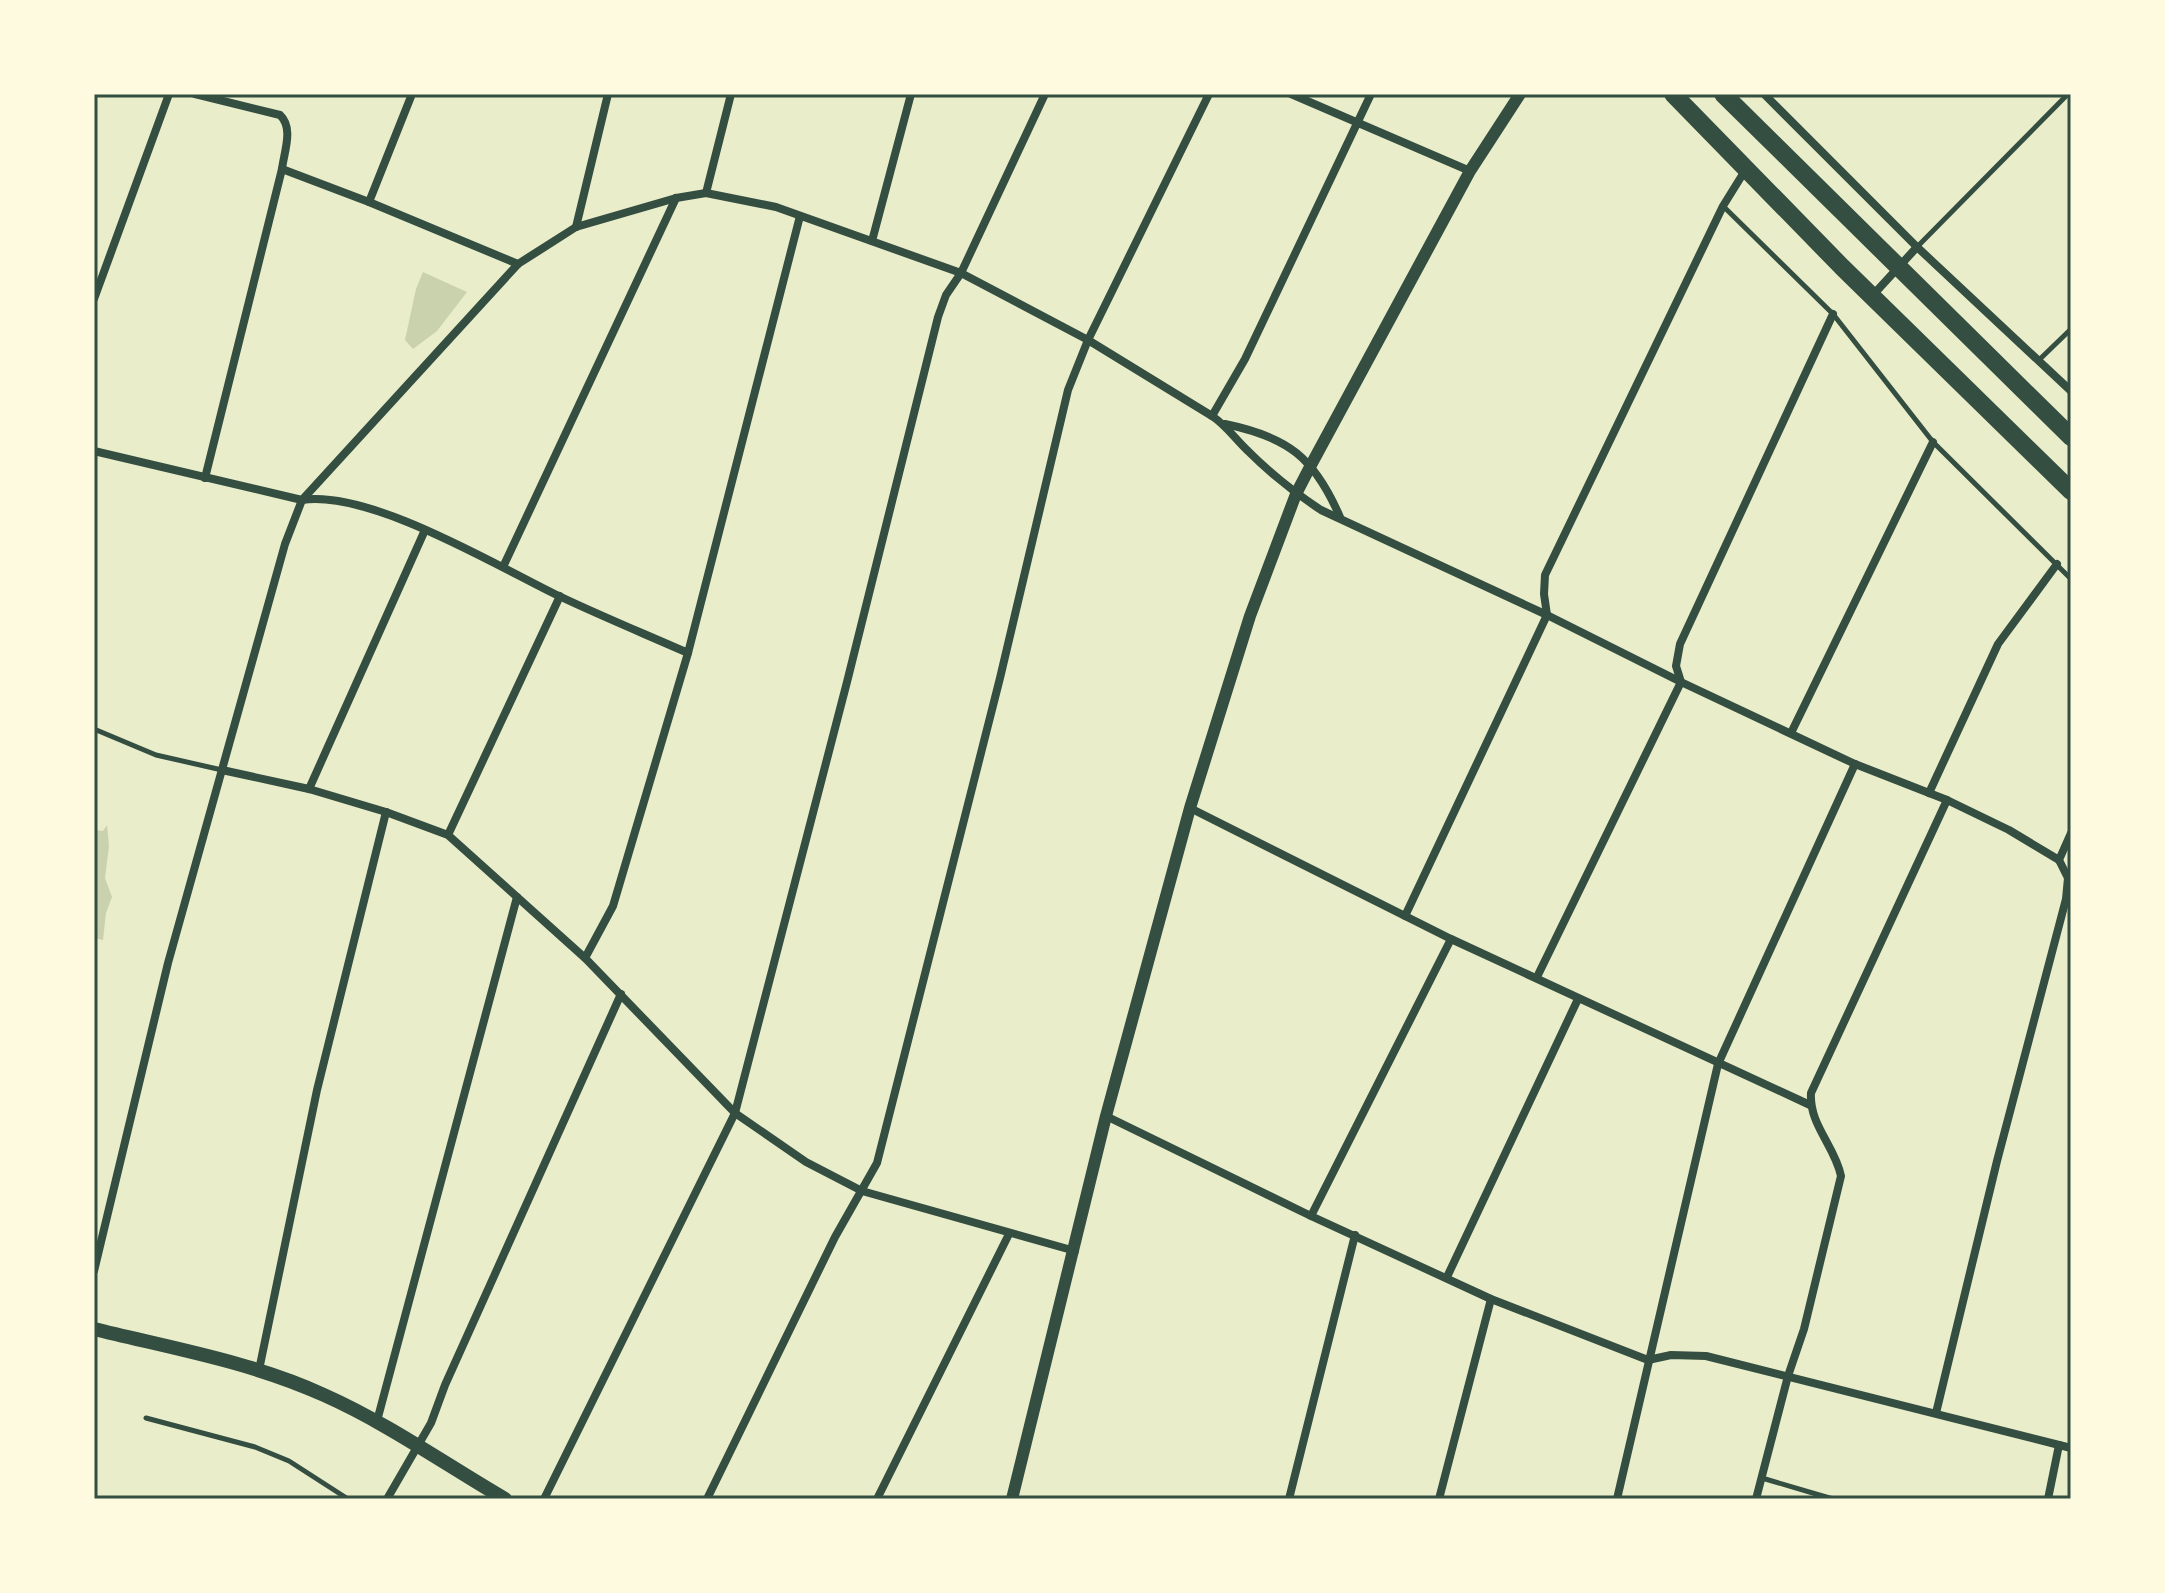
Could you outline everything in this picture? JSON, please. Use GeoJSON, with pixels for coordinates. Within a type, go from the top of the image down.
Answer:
{"type":"FeatureCollection","features":[{"type":"Feature","properties":{"kind":"highway"},"geometry":{"type":"LineString","coordinates":[[1673,94],[1872,296],[2071,491]]}},
{"type":"Feature","properties":{"kind":"highway"},"geometry":{"type":"LineString","coordinates":[[1723,94],[2071,437]]}},
{"type":"Feature","properties":{"kind":"main road"},"geometry":{"type":"LineString","coordinates":[[94,1329],[259,1370],[322,1394],[377,1421],[505,1499]]}},
{"type":"Feature","properties":{"kind":"street"},"geometry":{"type":"LineString","coordinates":[[94,299],[169,94]]}},
{"type":"Feature","properties":{"kind":"street"},"geometry":{"type":"LineString","coordinates":[[195,94],[280,115],[286,120],[288,128],[282,169],[205,478]]}},
{"type":"Feature","properties":{"kind":"street"},"geometry":{"type":"LineString","coordinates":[[369,202],[412,94]]}},
{"type":"Feature","properties":{"kind":"street"},"geometry":{"type":"LineString","coordinates":[[576,227],[608,94]]}},
{"type":"Feature","properties":{"kind":"street"},"geometry":{"type":"LineString","coordinates":[[706,193],[731,94]]}},
{"type":"Feature","properties":{"kind":"street"},"geometry":{"type":"LineString","coordinates":[[872,241],[911,94]]}},
{"type":"Feature","properties":{"kind":"street"},"geometry":{"type":"LineString","coordinates":[[544,1499],[735,1113],[938,317],[1045,94]]}},
{"type":"Feature","properties":{"kind":"street"},"geometry":{"type":"LineString","coordinates":[[707,1499],[835,1237],[877,1163],[1000,678],[1068,390],[1088,340],[1209,94]]}},
{"type":"Feature","properties":{"kind":"street"},"geometry":{"type":"LineString","coordinates":[[1291,94],[1470,171]]}},
{"type":"Feature","properties":{"kind":"street"},"geometry":{"type":"LineString","coordinates":[[1212,416],[1245,359],[1371,94]]}},
{"type":"Feature","properties":{"kind":"street"},"geometry":{"type":"LineString","coordinates":[[1012,1499],[1106,1116],[1190,808],[1250,616],[1296,494],[1311,465],[1470,171],[1520,94]]}},
{"type":"Feature","properties":{"kind":"street"},"geometry":{"type":"LineString","coordinates":[[1764,94],[1917,247],[2071,391]]}},
{"type":"Feature","properties":{"kind":"street"},"geometry":{"type":"LineString","coordinates":[[1405,916],[1547,615],[1545,575],[1723,206],[1747,168]]}},
{"type":"Feature","properties":{"kind":"street"},"geometry":{"type":"LineString","coordinates":[[282,169],[518,264]]}},
{"type":"Feature","properties":{"kind":"street"},"geometry":{"type":"LineString","coordinates":[[94,1271],[168,963],[285,544],[302,500],[518,264],[576,227],[676,198],[706,193],[776,207],[961,273],[1088,340],[1212,416],[1296,494],[1321,510],[1855,764],[1947,800],[2009,830],[2059,860],[2065,868],[2069,887],[2067,912],[1997,1161],[1936,1413]]}},
{"type":"Feature","properties":{"kind":"street"},"geometry":{"type":"LineString","coordinates":[[503,567],[676,198]]}},
{"type":"Feature","properties":{"kind":"street"},"geometry":{"type":"LineString","coordinates":[[585,958],[613,906],[688,653],[800,216]]}},
{"type":"Feature","properties":{"kind":"street"},"geometry":{"type":"LineString","coordinates":[[1872,296],[1917,247]]}},
{"type":"Feature","properties":{"kind":"street"},"geometry":{"type":"LineString","coordinates":[[1537,977],[1681,682],[1676,666],[1680,644],[1833,314]]}},
{"type":"Feature","properties":{"kind":"street"},"geometry":{"type":"LineString","coordinates":[[1224,424],[1278,439],[1311,465],[1330,494],[1340,517]]}},
{"type":"Feature","properties":{"kind":"street"},"geometry":{"type":"LineString","coordinates":[[1791,733],[1933,442]]}},
{"type":"Feature","properties":{"kind":"street"},"geometry":{"type":"LineString","coordinates":[[94,451],[302,500],[344,500],[425,530],[560,596],[688,653]]}},
{"type":"Feature","properties":{"kind":"street"},"geometry":{"type":"LineString","coordinates":[[309,789],[425,530]]}},
{"type":"Feature","properties":{"kind":"street"},"geometry":{"type":"LineString","coordinates":[[1929,793],[1998,644],[2057,564]]}},
{"type":"Feature","properties":{"kind":"street"},"geometry":{"type":"LineString","coordinates":[[448,835],[560,596]]}},
{"type":"Feature","properties":{"kind":"street"},"geometry":{"type":"LineString","coordinates":[[1617,1499],[1718,1064],[1855,764]]}},
{"type":"Feature","properties":{"kind":"street"},"geometry":{"type":"LineString","coordinates":[[222,770],[309,789],[448,835],[585,958],[735,1113],[806,1162],[862,1191],[1075,1251]]}},
{"type":"Feature","properties":{"kind":"street"},"geometry":{"type":"LineString","coordinates":[[1756,1499],[1788,1376],[1804,1329],[1841,1176],[1839,1165],[1812,1115],[1811,1093],[1947,800]]}},
{"type":"Feature","properties":{"kind":"street"},"geometry":{"type":"LineString","coordinates":[[1190,808],[1451,939],[1810,1105]]}},
{"type":"Feature","properties":{"kind":"street"},"geometry":{"type":"LineString","coordinates":[[259,1370],[317,1090],[386,812]]}},
{"type":"Feature","properties":{"kind":"street"},"geometry":{"type":"LineString","coordinates":[[2059,860],[2071,833]]}},
{"type":"Feature","properties":{"kind":"street"},"geometry":{"type":"LineString","coordinates":[[377,1421],[517,897]]}},
{"type":"Feature","properties":{"kind":"street"},"geometry":{"type":"LineString","coordinates":[[1311,1216],[1451,939]]}},
{"type":"Feature","properties":{"kind":"street"},"geometry":{"type":"LineString","coordinates":[[387,1499],[431,1423],[445,1385],[621,994]]}},
{"type":"Feature","properties":{"kind":"street"},"geometry":{"type":"LineString","coordinates":[[1447,1277],[1578,999]]}},
{"type":"Feature","properties":{"kind":"street"},"geometry":{"type":"LineString","coordinates":[[1106,1116],[1491,1299],[1648,1360],[1671,1355],[1706,1356],[2071,1448]]}},
{"type":"Feature","properties":{"kind":"street"},"geometry":{"type":"LineString","coordinates":[[877,1499],[1009,1234]]}},
{"type":"Feature","properties":{"kind":"street"},"geometry":{"type":"LineString","coordinates":[[1289,1499],[1355,1235]]}},
{"type":"Feature","properties":{"kind":"street"},"geometry":{"type":"LineString","coordinates":[[1439,1499],[1491,1299]]}},
{"type":"Feature","properties":{"kind":"street"},"geometry":{"type":"LineString","coordinates":[[2048,1499],[2059,1445]]}},
{"type":"Feature","properties":{"kind":"lane"},"geometry":{"type":"LineString","coordinates":[[1917,247],[2068,94]]}},
{"type":"Feature","properties":{"kind":"lane"},"geometry":{"type":"LineString","coordinates":[[1723,206],[1833,314],[1933,442],[2071,579]]}},
{"type":"Feature","properties":{"kind":"lane"},"geometry":{"type":"LineString","coordinates":[[2039,360],[2071,329]]}},
{"type":"Feature","properties":{"kind":"lane"},"geometry":{"type":"LineString","coordinates":[[94,729],[156,755],[222,770]]}},
{"type":"Feature","properties":{"kind":"lane"},"geometry":{"type":"LineString","coordinates":[[146,1418],[255,1447],[289,1461],[348,1499]]}},
{"type":"Feature","properties":{"kind":"lane"},"geometry":{"type":"LineString","coordinates":[[1762,1478],[1833,1499]]}},
{"type":"Feature","properties":{"kind":"green space"},"geometry":{"type":"Polygon","coordinates":[[[423,272],[467,292],[437,331],[413,349],[405,340],[416,289],[423,272]]]}},
{"type":"Feature","properties":{"kind":"green space"},"geometry":{"type":"Polygon","coordinates":[[[107,825],[109,846],[105,878],[112,897],[106,913],[103,940],[94,938],[94,830],[103,831],[107,825]]]}}]}
